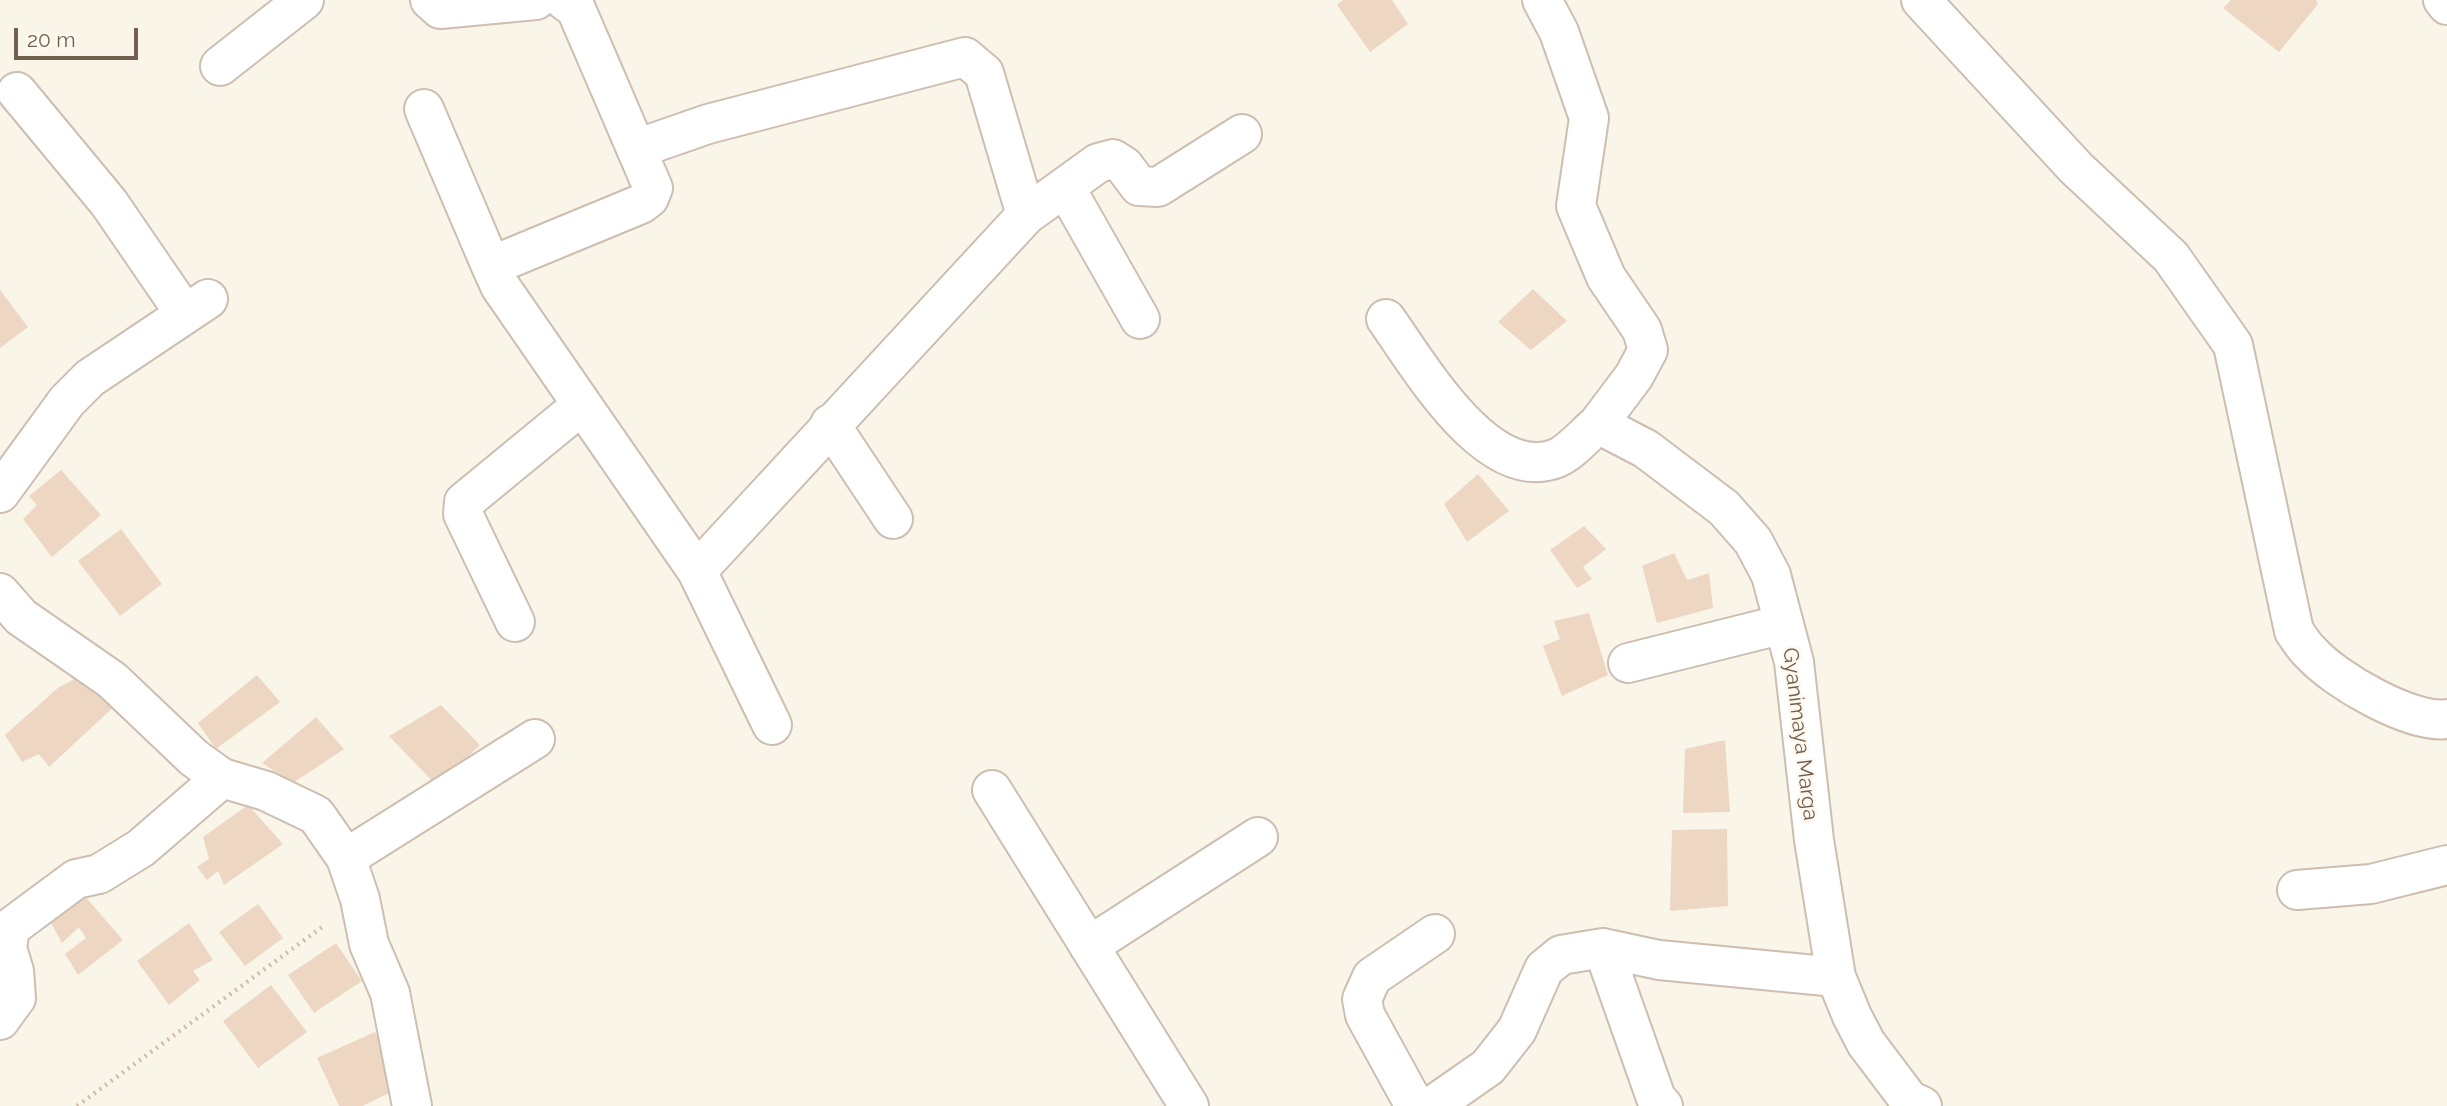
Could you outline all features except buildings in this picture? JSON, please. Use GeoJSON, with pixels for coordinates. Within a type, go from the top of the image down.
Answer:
{"type":"FeatureCollection","features":[{"type":"Feature","properties":{"kind":"street"},"geometry":{"type":"LineString","coordinates":[[220,66],[304,0]]}},
{"type":"Feature","properties":{"kind":"street"},"geometry":{"type":"LineString","coordinates":[[430,0],[440,9],[536,0]]}},
{"type":"Feature","properties":{"kind":"street"},"geometry":{"type":"LineString","coordinates":[[491,266],[649,198],[653,188],[576,9],[564,0]]}},
{"type":"Feature","properties":{"kind":"street"},"geometry":{"type":"LineString","coordinates":[[1387,319],[1445,403],[1505,457],[1532,463],[1558,458],[1598,424],[1634,376],[1648,350],[1642,330],[1606,277],[1576,206],[1589,118],[1559,32],[1542,0]]}},
{"type":"Feature","properties":{"kind":"street"},"geometry":{"type":"LineString","coordinates":[[1921,0],[2076,168],[2171,257],[2233,345],[2257,449],[2282,583],[2294,631],[2305,647],[2335,672],[2389,706],[2420,719],[2447,719]]}},
{"type":"Feature","properties":{"kind":"street"},"geometry":{"type":"LineString","coordinates":[[2443,0],[2447,5]]}},
{"type":"Feature","properties":{"kind":"street"},"geometry":{"type":"LineString","coordinates":[[636,149],[708,124],[965,57],[984,73],[1026,215]]}},
{"type":"Feature","properties":{"kind":"street"},"geometry":{"type":"LineString","coordinates":[[0,493],[66,401],[90,378],[196,306],[17,92]]}},
{"type":"Feature","properties":{"kind":"street"},"geometry":{"type":"LineString","coordinates":[[424,110],[500,286],[696,571],[772,725]]}},
{"type":"Feature","properties":{"kind":"street"},"geometry":{"type":"LineString","coordinates":[[696,571],[1026,215],[1098,163],[1113,159],[1124,166],[1139,186],[1158,187],[1242,134]]}},
{"type":"Feature","properties":{"kind":"street"},"geometry":{"type":"LineString","coordinates":[[1065,187],[1140,319]]}},
{"type":"Feature","properties":{"kind":"street"},"geometry":{"type":"LineString","coordinates":[[515,622],[463,514],[464,502],[582,405]]}},
{"type":"Feature","properties":{"kind":"street"},"geometry":{"type":"LineString","coordinates":[[830,424],[892,519]]}},
{"type":"Feature","properties":{"kind":"street","name":"Gyanimaya Marga"},"geometry":{"type":"LineString","coordinates":[[1598,424],[1646,449],[1724,509],[1753,541],[1771,575],[1794,662],[1814,840],[1836,977],[1866,1043],[1909,1100],[1922,1106]]}},
{"type":"Feature","properties":{"kind":"street"},"geometry":{"type":"LineString","coordinates":[[0,593],[20,617],[112,680],[194,758],[222,778],[265,791],[316,815],[346,858],[360,900],[369,944],[390,992],[412,1106]]}},
{"type":"Feature","properties":{"kind":"street"},"geometry":{"type":"LineString","coordinates":[[1628,663],[1784,624]]}},
{"type":"Feature","properties":{"kind":"street"},"geometry":{"type":"LineString","coordinates":[[346,858],[535,739]]}},
{"type":"Feature","properties":{"kind":"street"},"geometry":{"type":"LineString","coordinates":[[0,1020],[16,998],[15,971],[8,948],[10,928],[76,879],[99,874],[141,848],[222,778]]}},
{"type":"Feature","properties":{"kind":"street"},"geometry":{"type":"LineString","coordinates":[[992,790],[1189,1106]]}},
{"type":"Feature","properties":{"kind":"street"},"geometry":{"type":"LineString","coordinates":[[1089,946],[1258,838]]}},
{"type":"Feature","properties":{"kind":"street"},"geometry":{"type":"LineString","coordinates":[[2297,890],[2371,884],[2447,865]]}},
{"type":"Feature","properties":{"kind":"street"},"geometry":{"type":"LineString","coordinates":[[1415,1106],[1365,1015],[1362,999],[1372,977],[1434,934]]}},
{"type":"Feature","properties":{"kind":"street"},"geometry":{"type":"LineString","coordinates":[[1432,1106],[1488,1067],[1517,1030],[1544,968],[1561,955],[1603,948],[1659,960],[1836,977]]}},
{"type":"Feature","properties":{"kind":"street"},"geometry":{"type":"LineString","coordinates":[[1603,948],[1656,1098],[1663,1106]]}},
{"type":"Feature","properties":{"kind":"path"},"geometry":{"type":"LineString","coordinates":[[77,1106],[360,900]]}}]}
